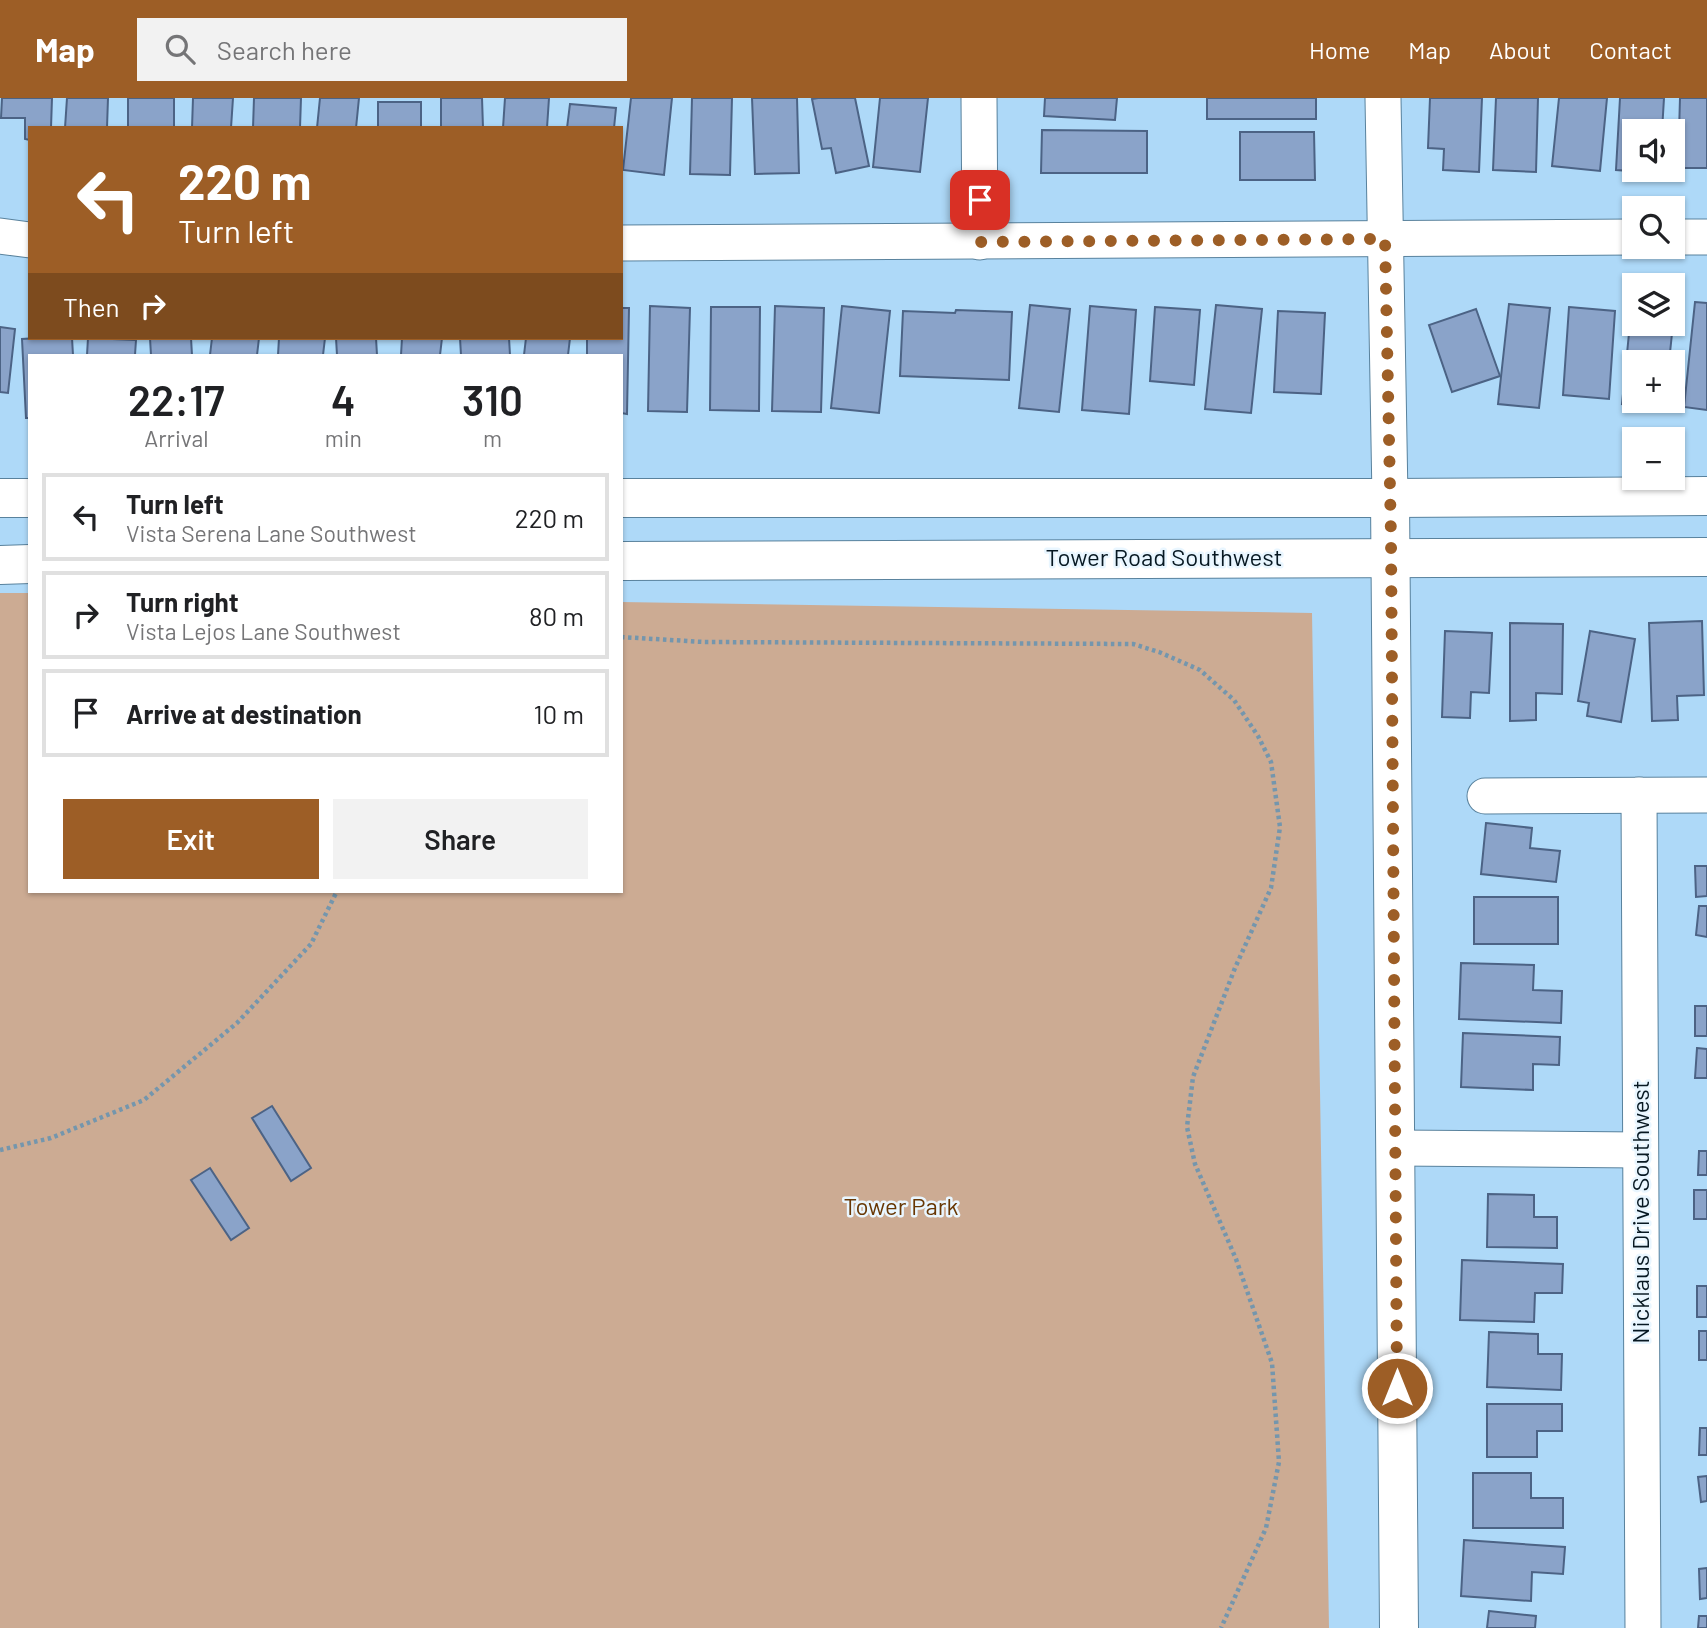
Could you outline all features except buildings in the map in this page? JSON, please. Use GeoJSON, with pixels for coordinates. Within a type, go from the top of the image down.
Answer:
{"type":"FeatureCollection","features":[{"type":"Feature","properties":{"kind":"street"},"geometry":{"type":"LineString","coordinates":[[979,98],[980,242]]}},
{"type":"Feature","properties":{"kind":"street"},"geometry":{"type":"LineString","coordinates":[[1383,98],[1391,557],[1399,1628]]}},
{"type":"Feature","properties":{"kind":"street"},"geometry":{"type":"LineString","coordinates":[[0,236],[28,240]]}},
{"type":"Feature","properties":{"kind":"street"},"geometry":{"type":"LineString","coordinates":[[623,243],[1622,237]]}},
{"type":"Feature","properties":{"kind":"street"},"geometry":{"type":"LineString","coordinates":[[1685,237],[1707,237]]}},
{"type":"Feature","properties":{"kind":"street"},"geometry":{"type":"LineString","coordinates":[[623,498],[1707,496]]}},
{"type":"Feature","properties":{"kind":"street"},"geometry":{"type":"LineString","coordinates":[[0,498],[28,498]]}},
{"type":"Feature","properties":{"kind":"street","name":"Tower Road Southwest"},"geometry":{"type":"LineString","coordinates":[[623,561],[1707,557]]}},
{"type":"Feature","properties":{"kind":"street"},"geometry":{"type":"LineString","coordinates":[[0,565],[28,565]]}},
{"type":"Feature","properties":{"kind":"street","name":"Nicklaus Drive Southwest"},"geometry":{"type":"LineString","coordinates":[[1639,795],[1643,1628]]}},
{"type":"Feature","properties":{"kind":"street"},"geometry":{"type":"LineString","coordinates":[[1485,796],[1707,795]]}},
{"type":"Feature","properties":{"kind":"street"},"geometry":{"type":"LineString","coordinates":[[1396,1149],[1640,1150]]}},
{"type":"Feature","properties":{"kind":"path"},"geometry":{"type":"LineString","coordinates":[[623,637],[704,642],[1133,644],[1199,670],[1234,700],[1258,736],[1271,762],[1280,827],[1271,888],[1235,968],[1193,1077],[1187,1126],[1195,1164],[1236,1259],[1272,1363],[1279,1462],[1266,1528],[1221,1628]]}},
{"type":"Feature","properties":{"kind":"path"},"geometry":{"type":"LineString","coordinates":[[0,1150],[51,1139],[144,1100],[237,1023],[302,954],[311,944],[336,893]]}},
{"type":"Feature","properties":{"kind":"green space","name":"Tower Park"},"geometry":{"type":"Polygon","coordinates":[[[0,593],[28,593],[28,893],[623,893],[623,602],[1312,613],[1329,1628],[0,1628],[0,593]]]}},
{"type":"Feature","properties":{"kind":"route"},"geometry":{"type":"LineString","coordinates":[[980,200],[980,242],[1385,239],[1391,538],[1397,1388]]}}]}
